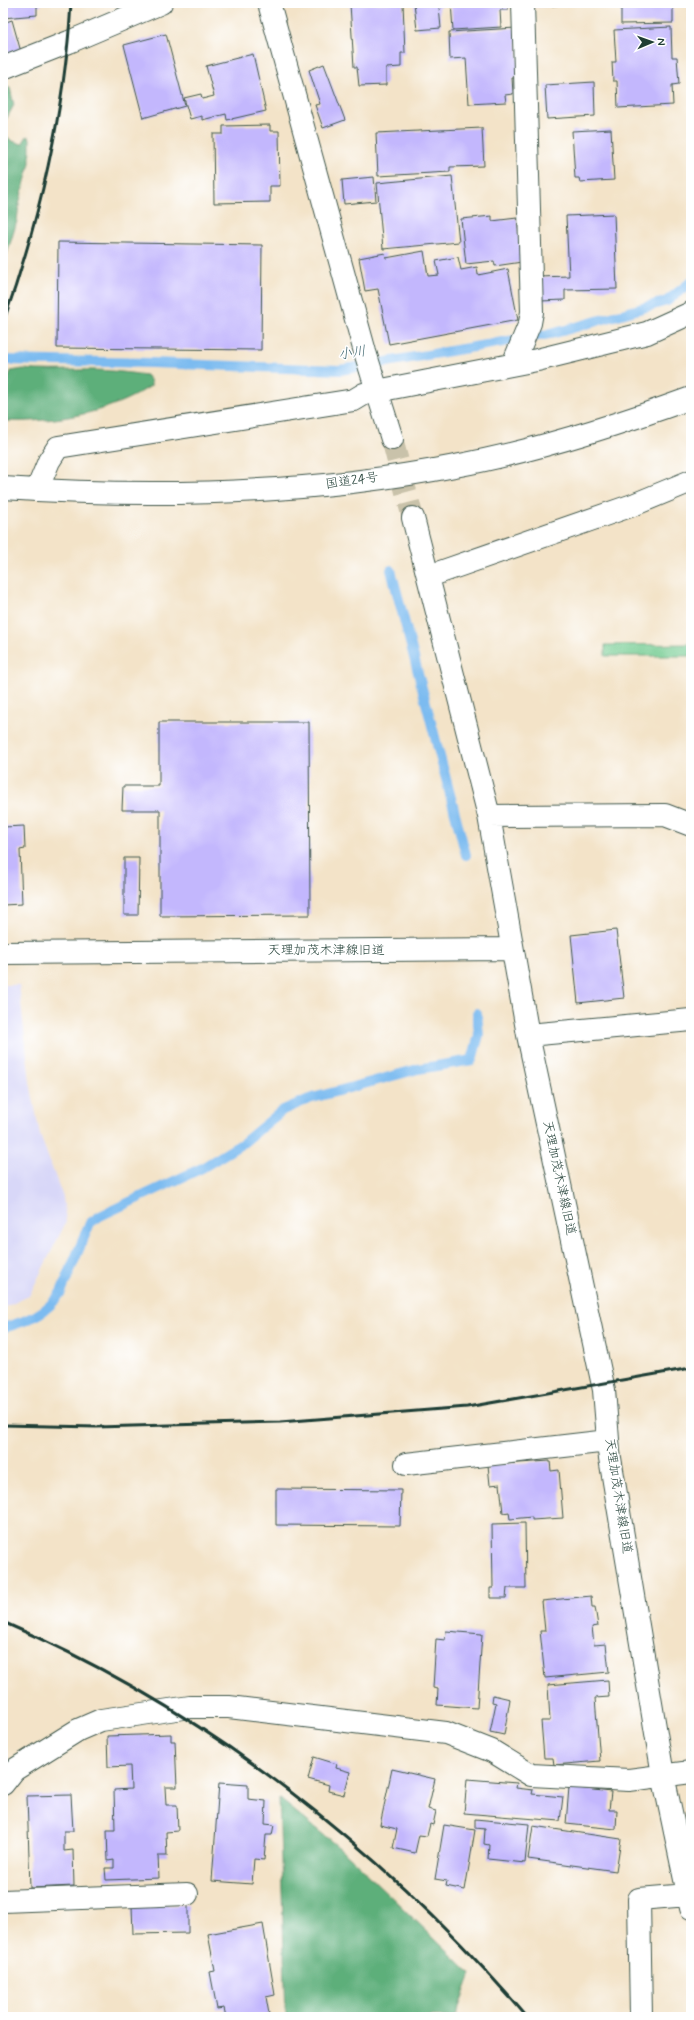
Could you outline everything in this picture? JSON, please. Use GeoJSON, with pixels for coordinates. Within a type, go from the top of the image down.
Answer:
{"type":"FeatureCollection","features":[{"type":"Feature","properties":{"kind":"main road"},"geometry":{"type":"LineString","coordinates":[[3,68],[161,3]]}},
{"type":"Feature","properties":{"kind":"main road"},"geometry":{"type":"LineString","coordinates":[[269,3],[365,352],[392,439]]}},
{"type":"Feature","properties":{"kind":"main road"},"geometry":{"type":"LineString","coordinates":[[514,360],[530,323],[532,312],[523,3]]}},
{"type":"Feature","properties":{"kind":"main road"},"geometry":{"type":"LineString","coordinates":[[37,490],[49,461],[58,448],[354,400],[376,387],[514,360],[537,360],[647,333],[691,312]]}},
{"type":"Feature","properties":{"kind":"main road","name":"国道24号"},"geometry":{"type":"LineString","coordinates":[[3,488],[198,493],[276,490],[337,484],[455,466],[526,450],[578,436],[691,398]]}},
{"type":"Feature","properties":{"kind":"main road"},"geometry":{"type":"LineString","coordinates":[[429,576],[633,505],[691,481]]}},
{"type":"Feature","properties":{"kind":"main road"},"geometry":{"type":"LineString","coordinates":[[413,518],[489,816],[511,949]]}},
{"type":"Feature","properties":{"kind":"main road"},"geometry":{"type":"LineString","coordinates":[[489,816],[665,815],[691,825]]}},
{"type":"Feature","properties":{"kind":"main road","name":"天理加茂木津線旧道"},"geometry":{"type":"LineString","coordinates":[[3,953],[511,949],[528,1035],[603,1383],[608,1442],[663,1774],[689,1901]]}},
{"type":"Feature","properties":{"kind":"main road"},"geometry":{"type":"LineString","coordinates":[[528,1035],[691,1020]]}},
{"type":"Feature","properties":{"kind":"main road"},"geometry":{"type":"LineString","coordinates":[[406,1464],[608,1442]]}},
{"type":"Feature","properties":{"kind":"main road"},"geometry":{"type":"LineString","coordinates":[[3,1784],[14,1770],[78,1730],[101,1720],[190,1707],[229,1707],[446,1733],[492,1751],[531,1775],[628,1780],[663,1774],[691,1772]]}},
{"type":"Feature","properties":{"kind":"main road"},"geometry":{"type":"LineString","coordinates":[[3,1901],[187,1894]]}},
{"type":"Feature","properties":{"kind":"main road"},"geometry":{"type":"LineString","coordinates":[[641,2017],[639,1899],[689,1901]]}},
{"type":"Feature","properties":{"kind":"shaded area"},"geometry":{"type":"Polygon","coordinates":[[[3,985],[19,985],[30,1082],[40,1135],[63,1197],[66,1222],[29,1296],[3,1308],[3,985]]]}},
{"type":"Feature","properties":{"kind":"green space"},"geometry":{"type":"Polygon","coordinates":[[[3,85],[10,88],[14,105],[3,125],[3,85]]]}},
{"type":"Feature","properties":{"kind":"green space"},"geometry":{"type":"Polygon","coordinates":[[[3,133],[12,141],[22,144],[27,136],[30,138],[30,163],[19,204],[17,221],[3,267],[3,133]]]}},
{"type":"Feature","properties":{"kind":"green space"},"geometry":{"type":"Polygon","coordinates":[[[23,369],[95,370],[146,375],[151,381],[151,386],[117,404],[80,415],[42,420],[3,421],[3,389],[11,371],[23,369]]]}},
{"type":"Feature","properties":{"kind":"green space"},"geometry":{"type":"Polygon","coordinates":[[[691,644],[691,656],[605,656],[605,645],[691,644]]]}},
{"type":"Feature","properties":{"kind":"green space"},"geometry":{"type":"Polygon","coordinates":[[[279,1798],[348,1855],[471,1974],[455,2017],[286,2017],[279,1798]]]}},
{"type":"Feature","properties":{"kind":"building"},"geometry":{"type":"Polygon","coordinates":[[[3,3],[41,3],[41,6],[37,6],[37,15],[3,18],[3,3]]]}},
{"type":"Feature","properties":{"kind":"building"},"geometry":{"type":"Polygon","coordinates":[[[403,3],[405,53],[401,53],[401,67],[386,68],[386,85],[359,86],[357,67],[354,67],[350,4],[403,3]]]}},
{"type":"Feature","properties":{"kind":"building"},"geometry":{"type":"Polygon","coordinates":[[[414,3],[442,3],[442,7],[439,7],[441,28],[417,30],[414,3]]]}},
{"type":"Feature","properties":{"kind":"building"},"geometry":{"type":"Polygon","coordinates":[[[451,3],[508,3],[508,10],[500,10],[501,27],[453,30],[451,3]]]}},
{"type":"Feature","properties":{"kind":"building"},"geometry":{"type":"Polygon","coordinates":[[[535,3],[581,3],[581,4],[535,7],[535,3]]]}},
{"type":"Feature","properties":{"kind":"building"},"geometry":{"type":"Polygon","coordinates":[[[601,3],[615,3],[615,4],[601,5],[601,3]]]}},
{"type":"Feature","properties":{"kind":"building"},"geometry":{"type":"Polygon","coordinates":[[[640,3],[673,3],[673,23],[621,24],[621,6],[640,5],[640,3]]]}},
{"type":"Feature","properties":{"kind":"building"},"geometry":{"type":"Polygon","coordinates":[[[12,20],[21,52],[3,58],[3,23],[12,20]]]}},
{"type":"Feature","properties":{"kind":"building"},"geometry":{"type":"Polygon","coordinates":[[[671,27],[672,57],[677,57],[679,84],[672,85],[673,105],[618,108],[617,81],[613,81],[612,62],[616,62],[614,30],[671,27]]]}},
{"type":"Feature","properties":{"kind":"building"},"geometry":{"type":"Polygon","coordinates":[[[516,28],[520,78],[512,78],[513,94],[505,95],[506,102],[469,104],[466,58],[450,59],[449,32],[516,28]]]}},
{"type":"Feature","properties":{"kind":"building"},"geometry":{"type":"Polygon","coordinates":[[[166,34],[185,106],[143,118],[124,45],[166,34]]]}},
{"type":"Feature","properties":{"kind":"building"},"geometry":{"type":"Polygon","coordinates":[[[253,54],[266,111],[227,120],[226,114],[202,120],[202,116],[190,119],[184,98],[201,94],[202,99],[214,96],[206,66],[253,54]]]}},
{"type":"Feature","properties":{"kind":"building"},"geometry":{"type":"Polygon","coordinates":[[[324,64],[345,120],[323,128],[315,105],[320,104],[309,70],[324,64]]]}},
{"type":"Feature","properties":{"kind":"building"},"geometry":{"type":"Polygon","coordinates":[[[594,82],[595,116],[547,119],[545,85],[594,82]]]}},
{"type":"Feature","properties":{"kind":"building"},"geometry":{"type":"Polygon","coordinates":[[[270,125],[270,131],[279,131],[280,186],[270,186],[270,202],[214,203],[213,134],[223,134],[223,126],[270,125]]]}},
{"type":"Feature","properties":{"kind":"building"},"geometry":{"type":"Polygon","coordinates":[[[482,128],[484,166],[450,167],[450,172],[378,176],[376,133],[482,128]]]}},
{"type":"Feature","properties":{"kind":"building"},"geometry":{"type":"Polygon","coordinates":[[[611,129],[614,180],[580,182],[579,178],[575,178],[572,131],[611,129]]]}},
{"type":"Feature","properties":{"kind":"building"},"geometry":{"type":"Polygon","coordinates":[[[452,176],[459,242],[383,249],[377,183],[452,176]]]}},
{"type":"Feature","properties":{"kind":"building"},"geometry":{"type":"Polygon","coordinates":[[[374,177],[376,201],[344,204],[342,180],[374,177]]]}},
{"type":"Feature","properties":{"kind":"building"},"geometry":{"type":"Polygon","coordinates":[[[614,214],[617,289],[565,290],[565,300],[540,301],[539,277],[569,276],[566,216],[614,214]]]}},
{"type":"Feature","properties":{"kind":"building"},"geometry":{"type":"Polygon","coordinates":[[[492,216],[492,221],[517,218],[522,262],[495,266],[494,261],[466,264],[461,219],[492,216]]]}},
{"type":"Feature","properties":{"kind":"building"},"geometry":{"type":"Polygon","coordinates":[[[58,242],[262,245],[261,350],[57,348],[58,242]]]}},
{"type":"Feature","properties":{"kind":"building"},"geometry":{"type":"Polygon","coordinates":[[[424,251],[428,276],[439,275],[436,261],[458,257],[461,270],[477,267],[478,275],[508,269],[518,320],[389,344],[378,289],[365,291],[359,258],[385,253],[386,258],[424,251]]]}},
{"type":"Feature","properties":{"kind":"building"},"geometry":{"type":"Polygon","coordinates":[[[159,722],[309,722],[310,915],[160,916],[160,810],[122,810],[123,786],[159,786],[159,722]]]}},
{"type":"Feature","properties":{"kind":"building"},"geometry":{"type":"Polygon","coordinates":[[[24,826],[25,849],[20,850],[22,904],[3,905],[3,827],[24,826]]]}},
{"type":"Feature","properties":{"kind":"building"},"geometry":{"type":"Polygon","coordinates":[[[124,858],[139,858],[138,915],[124,915],[124,858]]]}},
{"type":"Feature","properties":{"kind":"building"},"geometry":{"type":"Polygon","coordinates":[[[616,930],[624,998],[578,1003],[571,935],[616,930]]]}},
{"type":"Feature","properties":{"kind":"building"},"geometry":{"type":"Polygon","coordinates":[[[550,1461],[551,1471],[559,1470],[563,1518],[532,1520],[532,1517],[510,1519],[509,1512],[503,1513],[500,1484],[490,1485],[488,1465],[550,1461]]]}},
{"type":"Feature","properties":{"kind":"building"},"geometry":{"type":"Polygon","coordinates":[[[276,1489],[401,1490],[400,1526],[276,1525],[276,1489]]]}},
{"type":"Feature","properties":{"kind":"building"},"geometry":{"type":"Polygon","coordinates":[[[525,1523],[526,1588],[507,1588],[506,1598],[490,1598],[490,1588],[493,1588],[492,1524],[525,1523]]]}},
{"type":"Feature","properties":{"kind":"building"},"geometry":{"type":"Polygon","coordinates":[[[591,1596],[592,1607],[595,1607],[598,1626],[592,1627],[594,1645],[606,1644],[609,1672],[545,1678],[540,1631],[545,1631],[542,1601],[591,1596]]]}},
{"type":"Feature","properties":{"kind":"building"},"geometry":{"type":"Polygon","coordinates":[[[446,1631],[482,1634],[477,1708],[437,1705],[438,1689],[433,1688],[436,1639],[445,1640],[446,1631]]]}},
{"type":"Feature","properties":{"kind":"building"},"geometry":{"type":"Polygon","coordinates":[[[608,1680],[609,1697],[595,1698],[600,1761],[554,1765],[553,1758],[544,1758],[541,1721],[550,1721],[548,1685],[608,1680]]]}},
{"type":"Feature","properties":{"kind":"building"},"geometry":{"type":"Polygon","coordinates":[[[493,1695],[510,1699],[504,1735],[490,1732],[496,1703],[492,1702],[493,1695]]]}},
{"type":"Feature","properties":{"kind":"building"},"geometry":{"type":"Polygon","coordinates":[[[171,1734],[171,1741],[175,1741],[177,1787],[165,1787],[166,1805],[177,1805],[178,1831],[166,1832],[167,1856],[158,1856],[159,1878],[106,1880],[105,1868],[114,1868],[114,1860],[108,1861],[107,1830],[115,1830],[114,1790],[131,1789],[130,1766],[108,1767],[107,1736],[171,1734]]]}},
{"type":"Feature","properties":{"kind":"building"},"geometry":{"type":"Polygon","coordinates":[[[314,1757],[337,1764],[336,1768],[350,1772],[344,1795],[328,1791],[329,1785],[308,1779],[314,1757]]]}},
{"type":"Feature","properties":{"kind":"building"},"geometry":{"type":"Polygon","coordinates":[[[392,1769],[435,1779],[428,1809],[436,1811],[433,1825],[430,1824],[427,1836],[419,1835],[415,1853],[393,1848],[397,1829],[380,1825],[392,1769]]]}},
{"type":"Feature","properties":{"kind":"building"},"geometry":{"type":"Polygon","coordinates":[[[467,1779],[517,1783],[516,1788],[533,1790],[532,1794],[563,1797],[560,1821],[464,1813],[467,1779]]]}},
{"type":"Feature","properties":{"kind":"building"},"geometry":{"type":"Polygon","coordinates":[[[219,1783],[248,1785],[248,1799],[266,1801],[265,1824],[274,1825],[272,1835],[266,1835],[264,1860],[254,1859],[252,1884],[212,1881],[219,1783]]]}},
{"type":"Feature","properties":{"kind":"building"},"geometry":{"type":"Polygon","coordinates":[[[569,1787],[611,1792],[609,1810],[617,1810],[616,1829],[566,1824],[569,1787]]]}},
{"type":"Feature","properties":{"kind":"building"},"geometry":{"type":"Polygon","coordinates":[[[71,1795],[73,1831],[64,1831],[64,1851],[73,1850],[74,1886],[30,1888],[27,1796],[71,1795]]]}},
{"type":"Feature","properties":{"kind":"building"},"geometry":{"type":"Polygon","coordinates":[[[475,1819],[529,1824],[525,1863],[488,1859],[489,1845],[484,1844],[485,1829],[475,1828],[475,1819]]]}},
{"type":"Feature","properties":{"kind":"building"},"geometry":{"type":"Polygon","coordinates":[[[444,1825],[475,1830],[465,1890],[446,1886],[447,1881],[435,1879],[444,1825]]]}},
{"type":"Feature","properties":{"kind":"building"},"geometry":{"type":"Polygon","coordinates":[[[533,1826],[621,1839],[616,1871],[528,1859],[533,1826]]]}},
{"type":"Feature","properties":{"kind":"building"},"geometry":{"type":"Polygon","coordinates":[[[188,1905],[188,1933],[133,1934],[132,1906],[188,1905]]]}},
{"type":"Feature","properties":{"kind":"building"},"geometry":{"type":"Polygon","coordinates":[[[263,1924],[275,1995],[266,1997],[269,2014],[249,2017],[226,2017],[224,2008],[217,2009],[210,1972],[215,1971],[208,1934],[263,1924]]]}},
{"type":"Feature","properties":{"kind":"waterway","name":"小川"},"geometry":{"type":"LineString","coordinates":[[3,360],[152,363],[340,370],[555,333],[667,301],[691,282]]}},
{"type":"Feature","properties":{"kind":"waterway"},"geometry":{"type":"LineString","coordinates":[[391,570],[466,855]]}},
{"type":"Feature","properties":{"kind":"waterway"},"geometry":{"type":"LineString","coordinates":[[3,1328],[36,1316],[55,1300],[61,1292],[90,1223],[100,1216],[202,1168],[243,1143],[283,1110],[309,1099],[418,1069],[472,1060],[479,1035],[477,1013]]}},
{"type":"Feature","properties":{"kind":"tunnel"},"geometry":{"type":"LineString","coordinates":[[392,439],[413,518]]}},
{"type":"Feature","properties":{"kind":"railway"},"geometry":{"type":"LineString","coordinates":[[3,323],[28,245],[39,206],[48,165],[63,84],[71,3]]}},
{"type":"Feature","properties":{"kind":"railway"},"geometry":{"type":"LineString","coordinates":[[3,1425],[96,1427],[280,1422],[467,1407],[691,1368]]}},
{"type":"Feature","properties":{"kind":"railway"},"geometry":{"type":"LineString","coordinates":[[3,1622],[78,1657],[150,1697],[220,1741],[288,1790],[352,1842],[413,1897],[472,1956],[527,2017]]}}]}
